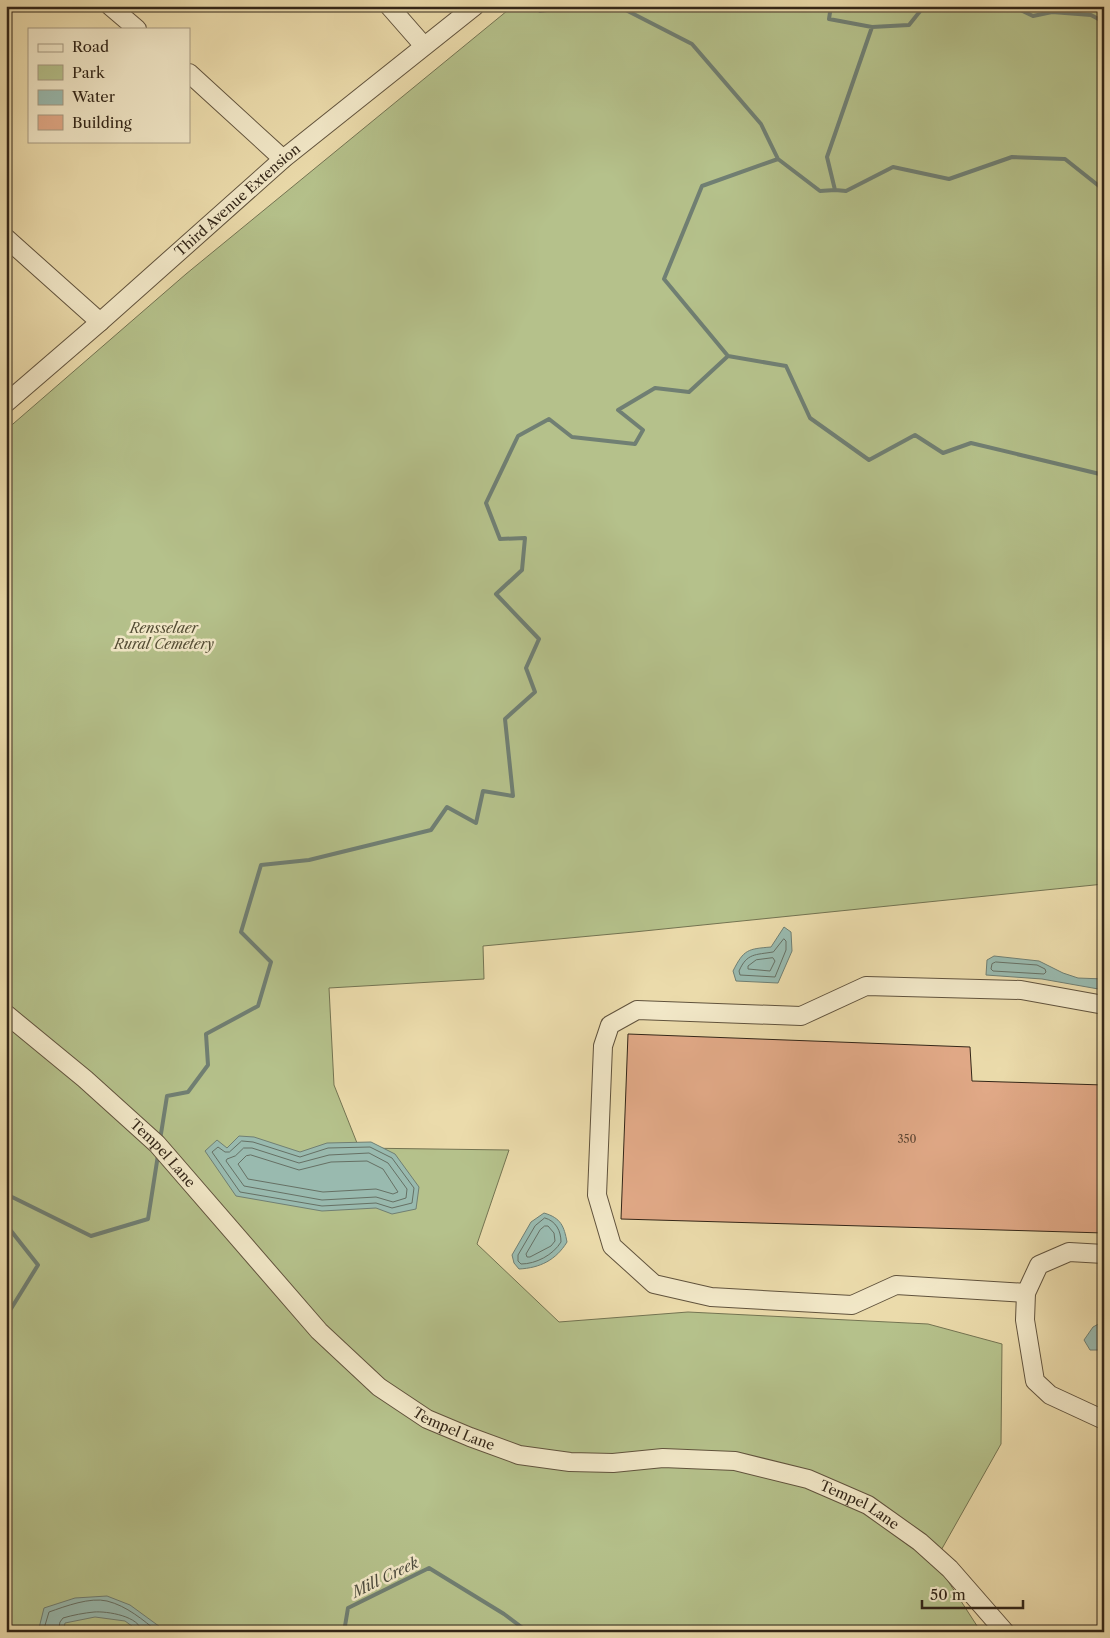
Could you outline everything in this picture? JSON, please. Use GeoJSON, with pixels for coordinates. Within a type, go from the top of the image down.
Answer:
{"type":"FeatureCollection","features":[{"type":"Feature","properties":{"kind":"street"},"geometry":{"type":"LineString","coordinates":[[110,6],[136,28]]}},
{"type":"Feature","properties":{"kind":"street"},"geometry":{"type":"LineString","coordinates":[[389,6],[424,46]]}},
{"type":"Feature","properties":{"kind":"street","name":"Third Avenue Extension"},"geometry":{"type":"LineString","coordinates":[[6,403],[283,159],[475,6]]}},
{"type":"Feature","properties":{"kind":"street"},"geometry":{"type":"LineString","coordinates":[[190,74],[283,159]]}},
{"type":"Feature","properties":{"kind":"street"},"geometry":{"type":"LineString","coordinates":[[9,246],[100,322]]}},
{"type":"Feature","properties":{"kind":"street"},"geometry":{"type":"LineString","coordinates":[[1026,1293],[896,1285],[852,1305],[711,1297],[654,1284],[612,1246],[597,1195],[603,1046],[610,1025],[637,1010],[801,1016],[866,986],[1021,990],[1104,1005]]}},
{"type":"Feature","properties":{"kind":"street","name":"Tempel Lane"},"geometry":{"type":"LineString","coordinates":[[6,1014],[85,1079],[158,1144],[319,1331],[379,1387],[427,1418],[470,1437],[519,1455],[570,1462],[613,1463],[663,1458],[735,1461],[808,1479],[868,1505],[920,1542],[950,1569],[1005,1632]]}},
{"type":"Feature","properties":{"kind":"street"},"geometry":{"type":"LineString","coordinates":[[1104,1254],[1069,1252],[1039,1265],[1026,1293],[1025,1320],[1035,1381],[1050,1395],[1104,1420]]}},
{"type":"Feature","properties":{"kind":"green space","name":"Rensselaer Rural Cemetery"},"geometry":{"type":"Polygon","coordinates":[[[513,6],[1104,6],[1104,884],[483,946],[484,979],[329,988],[334,1085],[359,1148],[509,1150],[477,1244],[559,1322],[688,1312],[928,1324],[1002,1344],[1001,1444],[935,1561],[981,1632],[6,1632],[6,430],[186,274],[513,6]]]}},
{"type":"Feature","properties":{"kind":"water"},"geometry":{"type":"Polygon","coordinates":[[[784,927],[791,932],[792,951],[778,983],[736,981],[733,971],[740,958],[757,948],[771,947],[784,927]]]}},
{"type":"Feature","properties":{"kind":"water"},"geometry":{"type":"Polygon","coordinates":[[[994,956],[1039,961],[1078,978],[1104,979],[1104,990],[1042,979],[986,975],[987,960],[994,956]]]}},
{"type":"Feature","properties":{"kind":"water"},"geometry":{"type":"Polygon","coordinates":[[[239,1136],[254,1137],[300,1152],[327,1143],[371,1142],[395,1154],[419,1187],[416,1209],[392,1214],[376,1208],[322,1211],[236,1196],[205,1151],[217,1140],[227,1148],[239,1136]]]}},
{"type":"Feature","properties":{"kind":"water"},"geometry":{"type":"Polygon","coordinates":[[[544,1213],[554,1217],[561,1223],[567,1242],[558,1254],[547,1262],[534,1267],[519,1269],[514,1263],[512,1255],[531,1222],[544,1213]]]}},
{"type":"Feature","properties":{"kind":"water"},"geometry":{"type":"Polygon","coordinates":[[[1104,1321],[1104,1350],[1090,1350],[1084,1340],[1093,1327],[1104,1321]]]}},
{"type":"Feature","properties":{"kind":"water"},"geometry":{"type":"Polygon","coordinates":[[[107,1596],[130,1605],[167,1632],[140,1632],[125,1621],[95,1617],[65,1623],[63,1632],[38,1632],[44,1608],[75,1598],[107,1596]]]}},
{"type":"Feature","properties":{"kind":"building"},"geometry":{"type":"Polygon","coordinates":[[[628,1034],[970,1047],[972,1081],[1104,1085],[1104,1233],[621,1219],[628,1034]]]}},
{"type":"Feature","properties":{"kind":"waterway"},"geometry":{"type":"LineString","coordinates":[[540,11],[573,6]]}},
{"type":"Feature","properties":{"kind":"waterway"},"geometry":{"type":"LineString","coordinates":[[618,6],[692,44],[761,124],[778,159]]}},
{"type":"Feature","properties":{"kind":"waterway"},"geometry":{"type":"LineString","coordinates":[[831,6],[829,19],[872,27]]}},
{"type":"Feature","properties":{"kind":"waterway"},"geometry":{"type":"LineString","coordinates":[[160,1140],[167,1096],[188,1092],[208,1065],[206,1034],[258,1006],[271,962],[241,932],[261,865],[309,860],[431,830],[447,807],[476,823],[483,791],[513,796],[505,719],[535,692],[526,668],[539,639],[496,594],[522,570],[525,538],[500,539],[486,503],[518,436],[549,419],[572,437],[635,444],[643,430],[618,410],[655,388],[689,392],[728,356],[664,279],[702,186],[778,159],[820,191],[835,190],[827,157],[872,27],[909,25],[921,10],[949,6]]}},
{"type":"Feature","properties":{"kind":"waterway"},"geometry":{"type":"LineString","coordinates":[[1012,6],[1033,16],[1052,12],[1091,15],[1104,22]]}},
{"type":"Feature","properties":{"kind":"waterway"},"geometry":{"type":"LineString","coordinates":[[835,190],[846,191],[893,167],[949,179],[1012,157],[1065,159],[1104,190]]}},
{"type":"Feature","properties":{"kind":"waterway"},"geometry":{"type":"LineString","coordinates":[[728,356],[786,366],[810,418],[869,460],[915,435],[943,453],[971,443],[1104,475]]}},
{"type":"Feature","properties":{"kind":"waterway"},"geometry":{"type":"LineString","coordinates":[[6,1194],[91,1236],[148,1219],[158,1155]]}},
{"type":"Feature","properties":{"kind":"waterway"},"geometry":{"type":"LineString","coordinates":[[6,1201],[8,1227],[38,1265],[9,1312],[6,1311]]}},
{"type":"Feature","properties":{"kind":"waterway","name":"Mill Creek"},"geometry":{"type":"LineString","coordinates":[[344,1632],[348,1608],[429,1568],[504,1614],[528,1632]]}}]}
